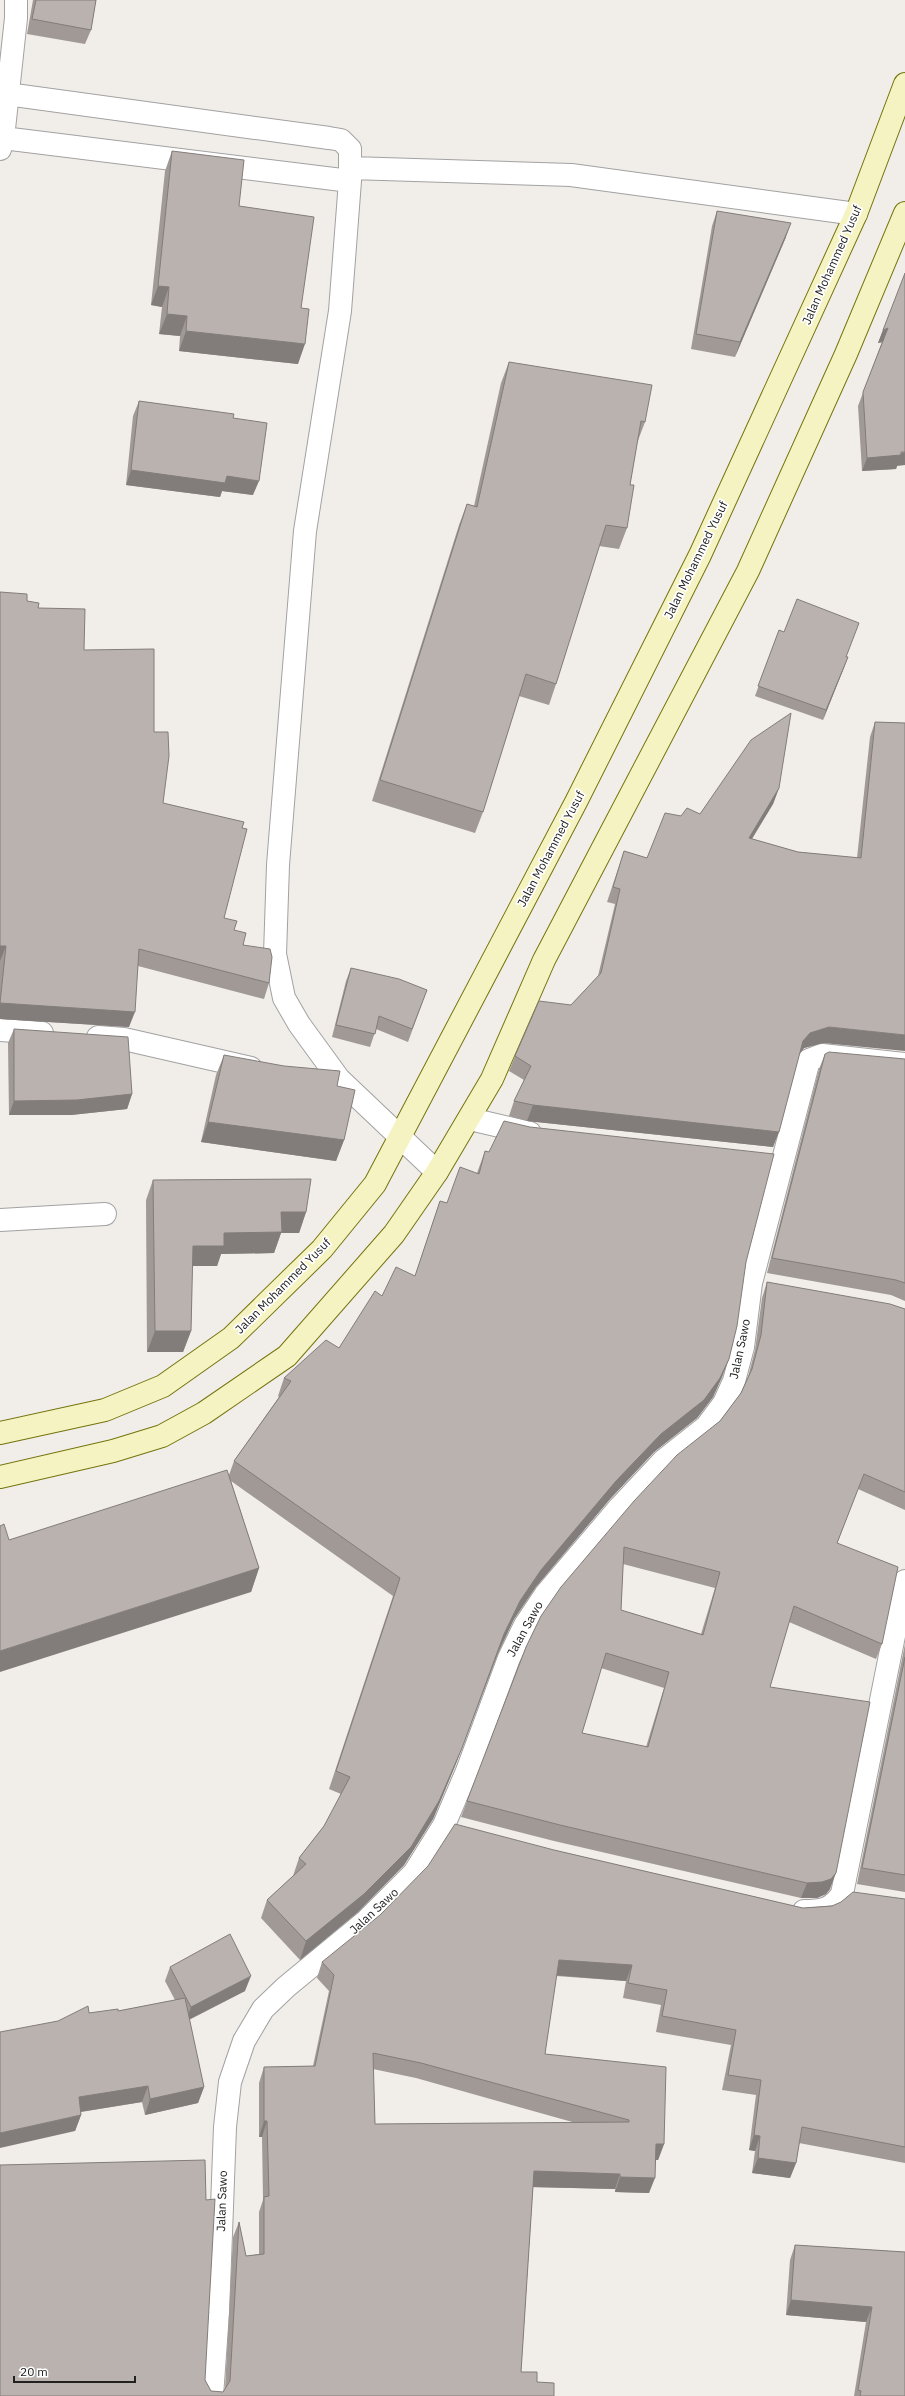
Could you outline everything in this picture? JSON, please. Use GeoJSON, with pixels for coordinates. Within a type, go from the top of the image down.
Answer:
{"type":"FeatureCollection","features":[{"type":"Feature","properties":{"kind":"main road","name":"Jalan Mohammed Yusuf"},"geometry":{"type":"LineString","coordinates":[[0,1433],[105,1410],[163,1386],[231,1338],[322,1249],[375,1184],[576,802],[700,555],[856,214],[905,84]]}},
{"type":"Feature","properties":{"kind":"main road"},"geometry":{"type":"LineString","coordinates":[[0,1478],[113,1451],[162,1436],[204,1413],[287,1356],[394,1234],[437,1172],[470,1119],[492,1079],[544,960],[748,572],[846,354],[905,213]]}},
{"type":"Feature","properties":{"kind":"street"},"geometry":{"type":"LineString","coordinates":[[16,0],[16,18],[2,144],[351,175],[571,175],[856,214]]}},
{"type":"Feature","properties":{"kind":"street"},"geometry":{"type":"LineString","coordinates":[[7,94],[341,140],[350,149],[351,175],[340,311],[305,531],[294,653],[275,920],[275,954],[284,998],[299,1024],[339,1079],[437,1172]]}},
{"type":"Feature","properties":{"kind":"street"},"geometry":{"type":"LineString","coordinates":[[0,1030],[124,1039],[270,1072]]}},
{"type":"Feature","properties":{"kind":"street","name":"Jalan Sawo"},"geometry":{"type":"LineString","coordinates":[[212,2396],[218,2313],[225,2127],[230,2082],[244,2041],[263,2009],[286,1987],[366,1921],[414,1873],[444,1825],[467,1771],[509,1658],[525,1625],[544,1595],[619,1508],[663,1461],[706,1427],[724,1403],[734,1381],[743,1347],[752,1284],[782,1161],[809,1060],[822,1055],[905,1064]]}},
{"type":"Feature","properties":{"kind":"street"},"geometry":{"type":"LineString","coordinates":[[316,1077],[339,1079]]}},
{"type":"Feature","properties":{"kind":"street"},"geometry":{"type":"LineString","coordinates":[[470,1119],[525,1133],[547,1135]]}},
{"type":"Feature","properties":{"kind":"street"},"geometry":{"type":"LineString","coordinates":[[759,1159],[782,1161]]}},
{"type":"Feature","properties":{"kind":"street"},"geometry":{"type":"LineString","coordinates":[[0,1220],[105,1214]]}},
{"type":"Feature","properties":{"kind":"street"},"geometry":{"type":"LineString","coordinates":[[752,1284],[774,1288]]}},
{"type":"Feature","properties":{"kind":"street"},"geometry":{"type":"LineString","coordinates":[[785,1908],[800,1911],[823,1911],[836,1904],[842,1894],[905,1581]]}},
{"type":"Feature","properties":{"kind":"street"},"geometry":{"type":"LineString","coordinates":[[444,1825],[467,1831]]}},
{"type":"Feature","properties":{"kind":"street"},"geometry":{"type":"LineString","coordinates":[[842,1894],[866,1897]]}},
{"type":"Feature","properties":{"kind":"building"},"geometry":{"type":"Polygon","coordinates":[[[36,0],[96,0],[91,30],[32,19],[36,0]]]}},
{"type":"Feature","properties":{"kind":"building"},"geometry":{"type":"Polygon","coordinates":[[[172,151],[244,160],[239,206],[314,217],[301,308],[309,309],[305,344],[186,331],[187,316],[167,314],[169,287],[158,286],[172,151]]]}},
{"type":"Feature","properties":{"kind":"building"},"geometry":{"type":"Polygon","coordinates":[[[717,211],[791,223],[740,342],[696,334],[717,211]]]}},
{"type":"Feature","properties":{"kind":"building"},"geometry":{"type":"Polygon","coordinates":[[[905,273],[905,452],[901,452],[901,455],[867,458],[863,392],[888,328],[883,330],[905,273]]]}},
{"type":"Feature","properties":{"kind":"building"},"geometry":{"type":"Polygon","coordinates":[[[509,362],[652,385],[645,422],[641,421],[630,485],[634,485],[627,528],[606,525],[556,684],[526,674],[483,812],[380,780],[467,504],[477,507],[509,362]]]}},
{"type":"Feature","properties":{"kind":"building"},"geometry":{"type":"Polygon","coordinates":[[[139,401],[234,414],[233,418],[267,423],[259,481],[227,476],[225,483],[131,470],[139,401]]]}},
{"type":"Feature","properties":{"kind":"building"},"geometry":{"type":"Polygon","coordinates":[[[0,592],[27,594],[27,601],[39,603],[38,608],[85,609],[84,650],[154,649],[154,732],[168,732],[169,756],[163,803],[244,822],[242,828],[247,829],[224,918],[237,921],[234,930],[246,933],[243,945],[270,949],[272,957],[269,983],[139,949],[135,1012],[0,1003],[6,946],[0,946],[0,592]]]}},
{"type":"Feature","properties":{"kind":"building"},"geometry":{"type":"Polygon","coordinates":[[[797,599],[859,623],[846,657],[848,657],[826,710],[758,686],[779,630],[784,632],[797,599]]]}},
{"type":"Feature","properties":{"kind":"building"},"geometry":{"type":"Polygon","coordinates":[[[791,713],[779,788],[749,838],[798,852],[861,858],[875,722],[905,723],[905,1035],[829,1027],[810,1033],[803,1041],[779,1132],[533,1105],[514,1101],[531,1066],[515,1056],[539,1001],[571,1005],[601,973],[620,889],[613,887],[624,851],[647,858],[665,813],[681,816],[687,808],[700,814],[751,740],[791,713]]]}},
{"type":"Feature","properties":{"kind":"building"},"geometry":{"type":"Polygon","coordinates":[[[351,968],[399,979],[427,990],[412,1029],[379,1016],[375,1034],[336,1025],[351,968]]]}},
{"type":"Feature","properties":{"kind":"building"},"geometry":{"type":"Polygon","coordinates":[[[14,1029],[128,1037],[132,1094],[77,1100],[14,1101],[14,1029]]]}},
{"type":"Feature","properties":{"kind":"building"},"geometry":{"type":"Polygon","coordinates":[[[829,1052],[905,1059],[905,1283],[896,1280],[772,1258],[825,1054],[829,1052]]]}},
{"type":"Feature","properties":{"kind":"building"},"geometry":{"type":"Polygon","coordinates":[[[224,1055],[284,1066],[340,1071],[337,1086],[355,1090],[344,1140],[208,1122],[224,1055]]]}},
{"type":"Feature","properties":{"kind":"building"},"geometry":{"type":"Polygon","coordinates":[[[504,1121],[530,1127],[774,1154],[746,1262],[737,1326],[729,1359],[720,1378],[704,1400],[661,1434],[616,1481],[541,1570],[520,1601],[504,1634],[462,1748],[439,1801],[411,1847],[364,1894],[306,1941],[267,1900],[306,1864],[299,1858],[324,1826],[350,1777],[336,1771],[400,1578],[234,1461],[291,1381],[284,1378],[326,1340],[339,1348],[375,1291],[382,1296],[396,1267],[415,1276],[440,1201],[447,1203],[460,1167],[479,1174],[485,1151],[489,1152],[504,1121]]]}},
{"type":"Feature","properties":{"kind":"building"},"geometry":{"type":"Polygon","coordinates":[[[311,1179],[306,1212],[281,1212],[282,1232],[224,1233],[224,1246],[193,1246],[191,1331],[155,1331],[153,1180],[311,1179]]]}},
{"type":"Feature","properties":{"kind":"building"},"geometry":{"type":"Polygon","coordinates":[[[767,1282],[890,1304],[905,1309],[905,1492],[864,1474],[837,1543],[898,1567],[882,1644],[794,1606],[770,1687],[870,1702],[836,1873],[831,1879],[822,1882],[807,1883],[560,1825],[467,1801],[526,1647],[541,1616],[561,1587],[634,1501],[677,1455],[720,1421],[741,1393],[752,1369],[761,1335],[767,1282]],[[624,1547],[621,1610],[703,1635],[720,1572],[624,1547]],[[606,1653],[582,1733],[648,1747],[669,1672],[606,1653]]]}},
{"type":"Feature","properties":{"kind":"building"},"geometry":{"type":"Polygon","coordinates":[[[227,1470],[259,1568],[0,1651],[0,1526],[4,1524],[9,1540],[227,1470]]]}},
{"type":"Feature","properties":{"kind":"building"},"geometry":{"type":"Polygon","coordinates":[[[905,1657],[905,1875],[862,1868],[905,1657]]]}},
{"type":"Feature","properties":{"kind":"building"},"geometry":{"type":"Polygon","coordinates":[[[455,1824],[554,1850],[803,1908],[832,1906],[841,1902],[853,1892],[905,1899],[905,2147],[802,2127],[796,2163],[758,2158],[760,2136],[754,2135],[761,2080],[728,2075],[736,2030],[662,2016],[667,1990],[628,1983],[632,1965],[559,1960],[545,2054],[666,2067],[664,2144],[656,2144],[655,2178],[620,2177],[620,2174],[534,2171],[521,2372],[537,2372],[537,2382],[554,2383],[554,2396],[0,2396],[0,2165],[205,2160],[206,2200],[215,2199],[205,2380],[211,2391],[223,2392],[230,2381],[239,2222],[246,2256],[264,2254],[264,2197],[269,2196],[267,2121],[264,2121],[264,2067],[315,2066],[334,1975],[322,1962],[380,1915],[428,1866],[455,1824]],[[373,2053],[375,2124],[629,2122],[629,2120],[421,2063],[373,2053]]]}},
{"type":"Feature","properties":{"kind":"building"},"geometry":{"type":"Polygon","coordinates":[[[230,1934],[251,1976],[191,2007],[170,1967],[230,1934]]]}},
{"type":"Feature","properties":{"kind":"building"},"geometry":{"type":"Polygon","coordinates":[[[185,1998],[204,2087],[150,2099],[148,2086],[79,2097],[81,2115],[0,2133],[0,2032],[58,2021],[88,2006],[89,2013],[118,2009],[118,2011],[185,1998]]]}},
{"type":"Feature","properties":{"kind":"building"},"geometry":{"type":"Polygon","coordinates":[[[795,2245],[905,2252],[905,2396],[860,2396],[861,2391],[858,2390],[872,2307],[791,2300],[795,2245]]]}}]}
